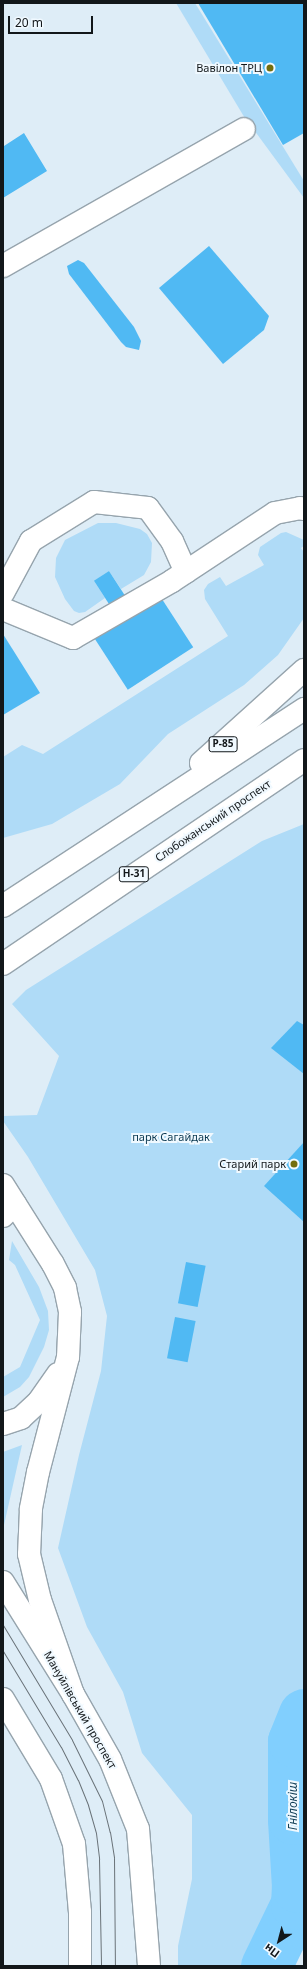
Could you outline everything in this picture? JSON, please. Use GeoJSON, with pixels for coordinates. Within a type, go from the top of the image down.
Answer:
{"type":"FeatureCollection","features":[{"type":"Feature","properties":{"kind":"main road"},"geometry":{"type":"LineString","coordinates":[[3,266],[244,129]]}},
{"type":"Feature","properties":{"kind":"main road"},"geometry":{"type":"LineString","coordinates":[[3,593],[31,541],[94,502],[148,508],[172,541],[186,572]]}},
{"type":"Feature","properties":{"kind":"main road"},"geometry":{"type":"LineString","coordinates":[[3,609],[73,638],[186,572],[275,513],[300,508],[304,509]]}},
{"type":"Feature","properties":{"kind":"main road","name":"Р-85"},"geometry":{"type":"LineString","coordinates":[[142,816],[277,696],[304,670]]}},
{"type":"Feature","properties":{"kind":"main road"},"geometry":{"type":"LineString","coordinates":[[7,899],[142,816],[304,709]]}},
{"type":"Feature","properties":{"kind":"main road","name":"Слобожанський проспект"},"geometry":{"type":"LineString","coordinates":[[3,964],[304,760]]}},
{"type":"Feature","properties":{"kind":"main road"},"geometry":{"type":"LineString","coordinates":[[266,785],[304,776]]}},
{"type":"Feature","properties":{"kind":"main road"},"geometry":{"type":"LineString","coordinates":[[3,1185],[9,1210],[53,1264],[65,1288],[70,1312],[68,1357],[35,1487],[31,1509],[29,1554],[40,1600],[73,1694]]}},
{"type":"Feature","properties":{"kind":"main road"},"geometry":{"type":"LineString","coordinates":[[3,1424],[21,1418],[39,1401],[68,1357]]}},
{"type":"Feature","properties":{"kind":"main road","name":"Мануйлівський проспект"},"geometry":{"type":"LineString","coordinates":[[3,1582],[73,1694],[110,1759],[138,1829],[149,1966]]}},
{"type":"Feature","properties":{"kind":"main road"},"geometry":{"type":"LineString","coordinates":[[3,1699],[51,1779],[74,1844],[80,1912],[80,1966]]}},
{"type":"Feature","properties":{"kind":"green space"},"geometry":{"type":"Polygon","coordinates":[[[176,3],[195,3],[304,181],[304,198],[243,115],[176,3]]]}},
{"type":"Feature","properties":{"kind":"green space"},"geometry":{"type":"Polygon","coordinates":[[[98,523],[116,523],[140,529],[147,534],[152,543],[151,562],[144,575],[121,589],[109,571],[94,581],[105,598],[85,612],[79,613],[74,611],[65,599],[55,577],[56,558],[65,540],[98,523]]]}},
{"type":"Feature","properties":{"kind":"green space"},"geometry":{"type":"Polygon","coordinates":[[[286,532],[304,540],[304,546],[301,548],[304,552],[304,618],[278,655],[244,685],[168,734],[120,784],[52,824],[3,838],[3,757],[22,745],[43,754],[228,636],[205,599],[204,590],[208,584],[220,577],[226,586],[264,565],[258,555],[260,547],[281,533],[286,532]]]}},
{"type":"Feature","properties":{"kind":"green space","name":"парк Сагайдак"},"geometry":{"type":"Polygon","coordinates":[[[304,824],[304,1757],[294,1781],[286,1899],[270,1966],[178,1966],[178,1946],[192,1879],[192,1815],[142,1753],[123,1692],[87,1627],[58,1548],[79,1455],[101,1371],[107,1316],[95,1270],[28,1157],[3,1121],[3,1116],[37,1115],[59,1056],[12,1004],[26,990],[262,841],[304,824]]]}},
{"type":"Feature","properties":{"kind":"green space"},"geometry":{"type":"Polygon","coordinates":[[[12,1241],[39,1287],[48,1311],[49,1330],[44,1347],[29,1377],[20,1387],[3,1397],[3,1377],[20,1367],[40,1320],[15,1265],[9,1260],[12,1241]]]}},
{"type":"Feature","properties":{"kind":"green space"},"geometry":{"type":"Polygon","coordinates":[[[22,1445],[4,1525],[3,1452],[22,1445]]]}},
{"type":"Feature","properties":{"kind":"building","name":"Вавілон ТРЦ"},"geometry":{"type":"Polygon","coordinates":[[[198,3],[304,3],[304,133],[283,145],[198,3]]]}},
{"type":"Feature","properties":{"kind":"building"},"geometry":{"type":"Polygon","coordinates":[[[24,133],[47,171],[3,198],[3,143],[4,146],[24,133]]]}},
{"type":"Feature","properties":{"kind":"building"},"geometry":{"type":"Polygon","coordinates":[[[209,246],[269,316],[264,330],[223,364],[159,288],[209,246]]]}},
{"type":"Feature","properties":{"kind":"building"},"geometry":{"type":"Polygon","coordinates":[[[78,260],[84,263],[134,327],[141,341],[139,350],[126,347],[121,342],[69,274],[67,266],[78,260]]]}},
{"type":"Feature","properties":{"kind":"building"},"geometry":{"type":"Polygon","coordinates":[[[109,571],[126,597],[111,607],[94,581],[109,571]]]}},
{"type":"Feature","properties":{"kind":"building"},"geometry":{"type":"Polygon","coordinates":[[[160,596],[193,647],[128,690],[95,638],[160,596]]]}},
{"type":"Feature","properties":{"kind":"building"},"geometry":{"type":"Polygon","coordinates":[[[3,634],[40,693],[3,715],[3,634]]]}},
{"type":"Feature","properties":{"kind":"building"},"geometry":{"type":"Polygon","coordinates":[[[297,1021],[304,1025],[304,1074],[271,1048],[297,1021]]]}},
{"type":"Feature","properties":{"kind":"building","name":"Старий парк"},"geometry":{"type":"Polygon","coordinates":[[[304,1142],[304,1222],[264,1186],[304,1142]]]}},
{"type":"Feature","properties":{"kind":"building"},"geometry":{"type":"Polygon","coordinates":[[[186,1262],[206,1266],[198,1307],[178,1303],[186,1262]]]}},
{"type":"Feature","properties":{"kind":"building"},"geometry":{"type":"Polygon","coordinates":[[[175,1317],[196,1321],[188,1362],[167,1358],[175,1317]]]}},
{"type":"Feature","properties":{"kind":"waterway","name":"Гнілокіш"},"geometry":{"type":"LineString","coordinates":[[266,1966],[296,1904],[297,1887],[293,1819],[293,1741],[304,1714]]}},
{"type":"Feature","properties":{"kind":"tram line"},"geometry":{"type":"LineString","coordinates":[[3,1625],[72,1740],[102,1801],[110,1832],[114,1858],[115,1966]]}},
{"type":"Feature","properties":{"kind":"tram line"},"geometry":{"type":"LineString","coordinates":[[3,1651],[61,1747],[78,1780],[88,1805],[96,1833],[99,1859],[101,1966]]}},
{"type":"Feature","properties":{"kind":"place","name":"Вавілон ТРЦ"},"geometry":{"type":"Point","coordinates":[270,68]}},
{"type":"Feature","properties":{"kind":"place","name":"Старий парк"},"geometry":{"type":"Point","coordinates":[294,1164]}}]}
